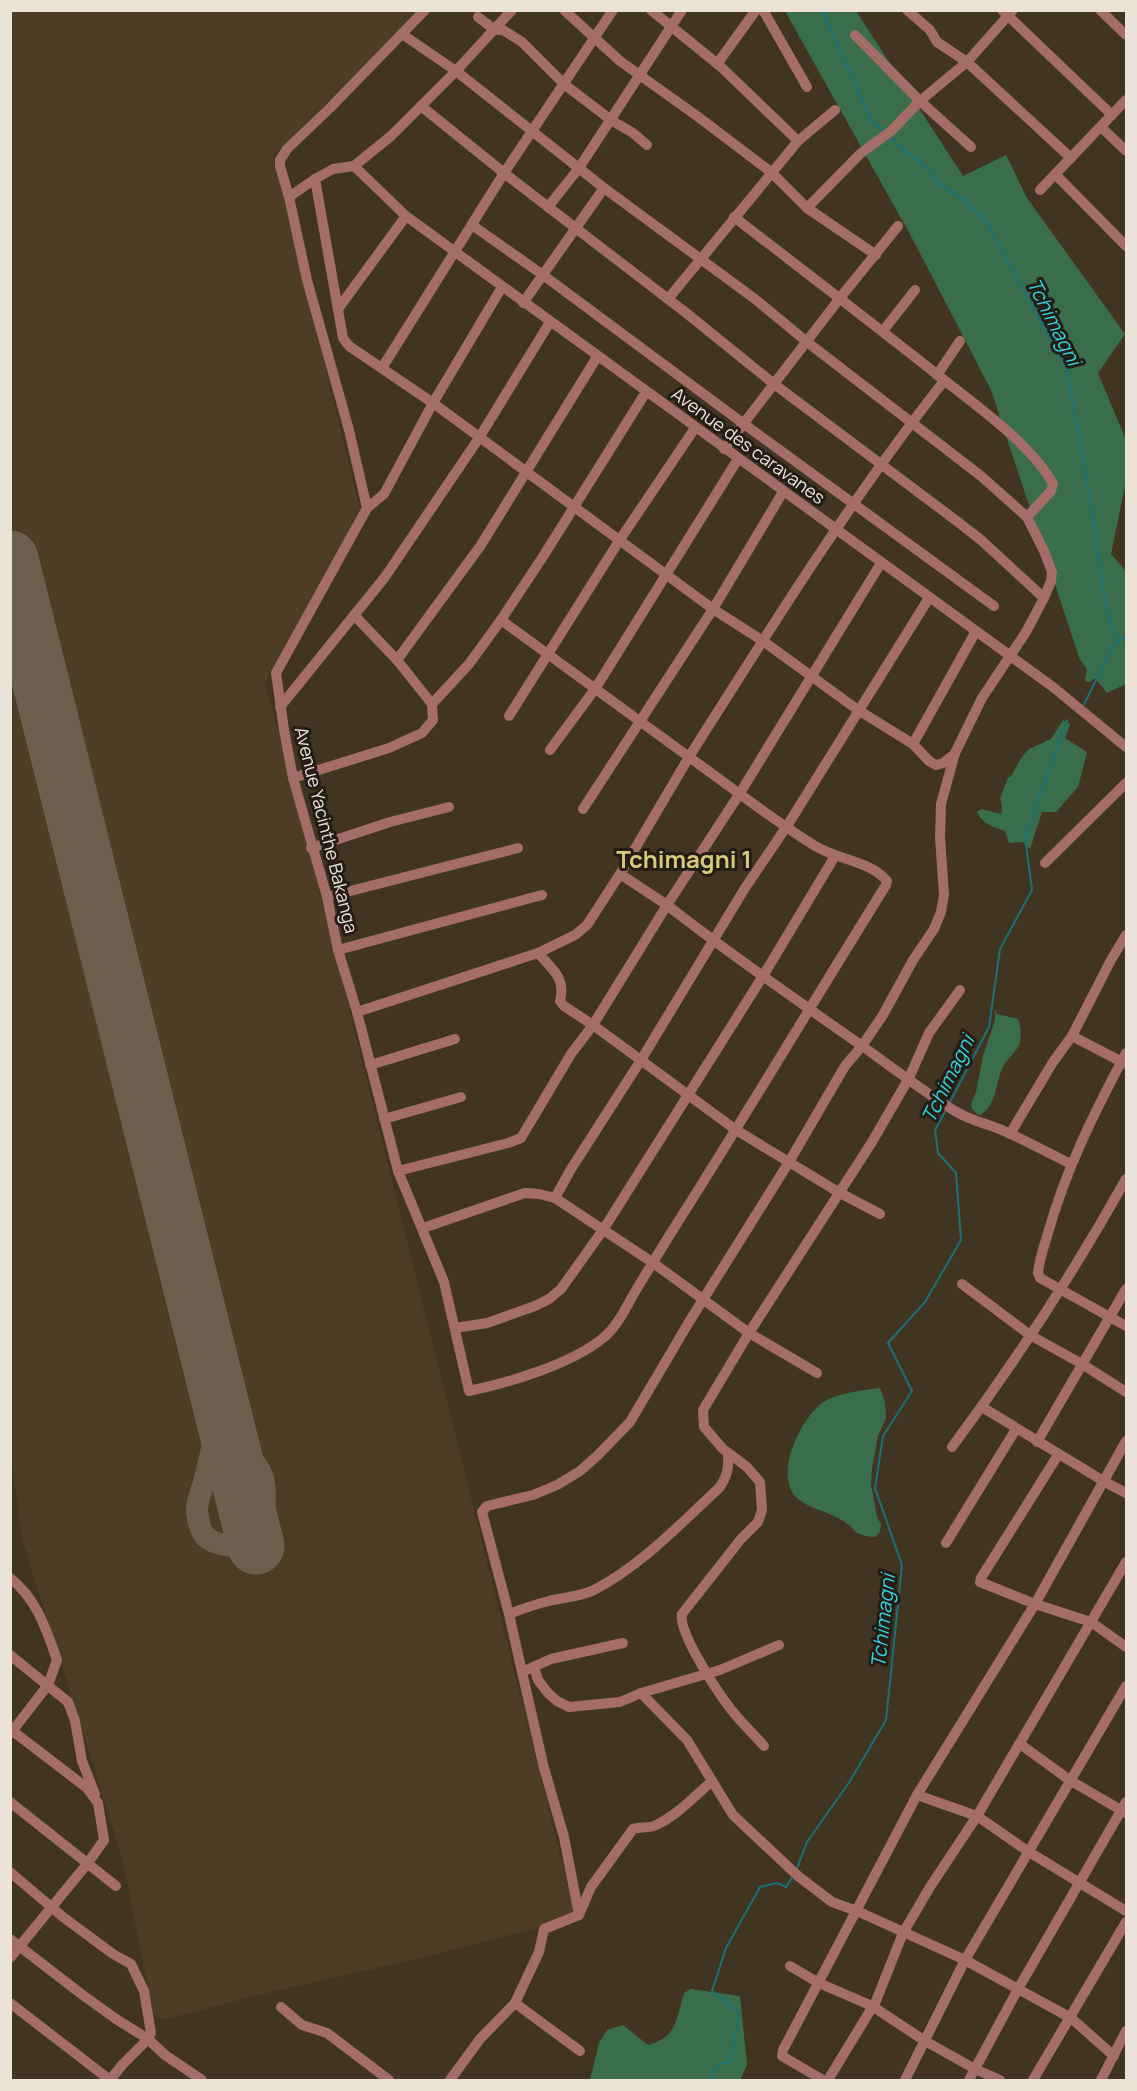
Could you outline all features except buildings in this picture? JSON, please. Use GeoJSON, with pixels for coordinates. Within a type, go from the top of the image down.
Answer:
{"type":"FeatureCollection","features":[{"type":"Feature","properties":{"kind":"street"},"geometry":{"type":"LineString","coordinates":[[425,10],[282,156],[280,166],[307,280],[349,430],[367,508],[384,494],[433,403],[502,287]]}},
{"type":"Feature","properties":{"kind":"street"},"geometry":{"type":"LineString","coordinates":[[289,197],[333,169],[354,166],[391,136],[456,71],[512,10]]}},
{"type":"Feature","properties":{"kind":"street"},"geometry":{"type":"LineString","coordinates":[[564,10],[620,61],[771,172],[807,208],[876,255]]}},
{"type":"Feature","properties":{"kind":"street"},"geometry":{"type":"LineString","coordinates":[[382,368],[504,173],[613,10]]}},
{"type":"Feature","properties":{"kind":"street"},"geometry":{"type":"LineString","coordinates":[[651,10],[717,64],[798,141]]}},
{"type":"Feature","properties":{"kind":"street"},"geometry":{"type":"LineString","coordinates":[[548,207],[579,168],[682,10]]}},
{"type":"Feature","properties":{"kind":"street"},"geometry":{"type":"LineString","coordinates":[[717,64],[756,10]]}},
{"type":"Feature","properties":{"kind":"street"},"geometry":{"type":"LineString","coordinates":[[763,10],[807,87]]}},
{"type":"Feature","properties":{"kind":"street"},"geometry":{"type":"LineString","coordinates":[[907,10],[930,30],[937,42],[967,62],[1071,158]]}},
{"type":"Feature","properties":{"kind":"street"},"geometry":{"type":"LineString","coordinates":[[1100,10],[1126,36]]}},
{"type":"Feature","properties":{"kind":"street"},"geometry":{"type":"LineString","coordinates":[[807,208],[860,154],[887,134],[920,101],[967,62],[1008,12],[1112,115]]}},
{"type":"Feature","properties":{"kind":"street"},"geometry":{"type":"LineString","coordinates":[[478,18],[495,30],[503,30],[522,42],[564,84],[647,145]]}},
{"type":"Feature","properties":{"kind":"street"},"geometry":{"type":"LineString","coordinates":[[402,34],[456,71],[604,188],[701,259],[981,476],[1027,517],[1052,572],[1044,598],[1026,632],[982,698],[955,753],[941,804],[940,837],[944,895],[941,912],[934,929],[862,1046],[845,1066],[630,1422],[614,1440],[579,1471],[557,1485],[533,1495],[483,1509],[544,1768],[564,1837],[579,1916]]}},
{"type":"Feature","properties":{"kind":"street"},"geometry":{"type":"LineString","coordinates":[[855,35],[920,101],[971,147]]}},
{"type":"Feature","properties":{"kind":"street"},"geometry":{"type":"LineString","coordinates":[[1040,190],[1126,100]]}},
{"type":"Feature","properties":{"kind":"street"},"geometry":{"type":"LineString","coordinates":[[421,106],[774,384],[981,540],[1044,598]]}},
{"type":"Feature","properties":{"kind":"street"},"geometry":{"type":"LineString","coordinates":[[668,299],[798,141],[835,110]]}},
{"type":"Feature","properties":{"kind":"street"},"geometry":{"type":"LineString","coordinates":[[1101,127],[1126,151]]}},
{"type":"Feature","properties":{"kind":"street","name":"Avenue des caravanes"},"geometry":{"type":"LineString","coordinates":[[354,166],[406,216],[1053,687],[1126,747]]}},
{"type":"Feature","properties":{"kind":"street"},"geometry":{"type":"LineString","coordinates":[[1055,174],[1126,246]]}},
{"type":"Feature","properties":{"kind":"street"},"geometry":{"type":"LineString","coordinates":[[315,179],[345,342],[433,403],[713,609],[763,641],[858,710],[913,744],[929,761],[936,765],[943,764],[955,753]]}},
{"type":"Feature","properties":{"kind":"street"},"geometry":{"type":"LineString","coordinates":[[523,303],[604,188]]}},
{"type":"Feature","properties":{"kind":"street"},"geometry":{"type":"LineString","coordinates":[[338,309],[406,216]]}},
{"type":"Feature","properties":{"kind":"street"},"geometry":{"type":"LineString","coordinates":[[734,217],[990,416],[1029,453],[1053,484],[1051,491],[1027,517]]}},
{"type":"Feature","properties":{"kind":"street"},"geometry":{"type":"LineString","coordinates":[[472,225],[543,274],[994,606]]}},
{"type":"Feature","properties":{"kind":"street"},"geometry":{"type":"LineString","coordinates":[[724,449],[898,226]]}},
{"type":"Feature","properties":{"kind":"street"},"geometry":{"type":"LineString","coordinates":[[883,331],[915,290]]}},
{"type":"Feature","properties":{"kind":"street"},"geometry":{"type":"LineString","coordinates":[[280,707],[385,577],[479,438],[549,322]]}},
{"type":"Feature","properties":{"kind":"street"},"geometry":{"type":"LineString","coordinates":[[357,1012],[538,953],[575,935],[587,926],[763,641],[835,530],[941,378],[960,341]]}},
{"type":"Feature","properties":{"kind":"street"},"geometry":{"type":"LineString","coordinates":[[397,660],[481,544],[597,357]]}},
{"type":"Feature","properties":{"kind":"street"},"geometry":{"type":"LineString","coordinates":[[432,704],[469,664],[501,620],[645,392]]}},
{"type":"Feature","properties":{"kind":"street"},"geometry":{"type":"LineString","coordinates":[[509,716],[619,541],[695,428]]}},
{"type":"Feature","properties":{"kind":"street"},"geometry":{"type":"LineString","coordinates":[[550,750],[595,689],[738,459]]}},
{"type":"Feature","properties":{"kind":"street"},"geometry":{"type":"LineString","coordinates":[[583,809],[713,609],[783,492]]}},
{"type":"Feature","properties":{"kind":"street","name":"Avenue Yacinthe Bakanga"},"geometry":{"type":"LineString","coordinates":[[367,508],[276,673],[293,778],[311,848],[327,897],[338,950],[357,1012],[398,1171],[423,1228]]}},
{"type":"Feature","properties":{"kind":"street"},"geometry":{"type":"LineString","coordinates":[[398,1171],[515,1142],[520,1138],[571,1054],[593,1024],[740,792],[882,563]]}},
{"type":"Feature","properties":{"kind":"street"},"geometry":{"type":"LineString","coordinates":[[555,1198],[745,888],[787,826],[929,598]]}},
{"type":"Feature","properties":{"kind":"street"},"geometry":{"type":"LineString","coordinates":[[293,778],[390,748],[422,733],[434,720],[432,704],[397,660],[354,615]]}},
{"type":"Feature","properties":{"kind":"street"},"geometry":{"type":"LineString","coordinates":[[501,620],[689,758],[819,848],[857,863],[887,881],[736,1130],[652,1262],[614,1328],[596,1344],[545,1368],[505,1382],[469,1391],[444,1282],[423,1228],[525,1193],[555,1198],[652,1262],[749,1333],[817,1373]]}},
{"type":"Feature","properties":{"kind":"street"},"geometry":{"type":"LineString","coordinates":[[913,744],[975,631]]}},
{"type":"Feature","properties":{"kind":"street"},"geometry":{"type":"LineString","coordinates":[[1045,863],[1126,783]]}},
{"type":"Feature","properties":{"kind":"street"},"geometry":{"type":"LineString","coordinates":[[311,848],[390,822],[449,807]]}},
{"type":"Feature","properties":{"kind":"street"},"geometry":{"type":"LineString","coordinates":[[327,897],[518,848]]}},
{"type":"Feature","properties":{"kind":"street"},"geometry":{"type":"LineString","coordinates":[[455,1328],[487,1323],[549,1299],[561,1289],[603,1230],[763,975],[835,855]]}},
{"type":"Feature","properties":{"kind":"street"},"geometry":{"type":"LineString","coordinates":[[620,874],[667,905],[713,941],[957,1113],[1010,1134],[1071,1164]]}},
{"type":"Feature","properties":{"kind":"street"},"geometry":{"type":"LineString","coordinates":[[338,950],[542,895]]}},
{"type":"Feature","properties":{"kind":"street"},"geometry":{"type":"LineString","coordinates":[[1010,1134],[1053,1062],[1072,1036],[1126,934]]}},
{"type":"Feature","properties":{"kind":"street"},"geometry":{"type":"LineString","coordinates":[[538,953],[562,983],[560,1001],[564,1006],[593,1024],[736,1130],[840,1193],[880,1214]]}},
{"type":"Feature","properties":{"kind":"street"},"geometry":{"type":"LineString","coordinates":[[764,1746],[728,1706],[707,1674],[682,1626],[682,1614],[728,1554],[758,1522],[762,1510],[760,1482],[747,1467],[728,1455],[704,1427],[703,1410],[749,1333],[840,1193],[909,1078],[929,1033],[960,990]]}},
{"type":"Feature","properties":{"kind":"street"},"geometry":{"type":"LineString","coordinates":[[1072,1036],[1125,1060],[1095,1112],[1071,1164],[1038,1268],[1040,1278],[1126,1326]]}},
{"type":"Feature","properties":{"kind":"street"},"geometry":{"type":"LineString","coordinates":[[370,1065],[455,1039]]}},
{"type":"Feature","properties":{"kind":"street"},"geometry":{"type":"LineString","coordinates":[[384,1119],[461,1097]]}},
{"type":"Feature","properties":{"kind":"street"},"geometry":{"type":"LineString","coordinates":[[952,1447],[982,1407],[1061,1290],[1126,1179]]}},
{"type":"Feature","properties":{"kind":"street"},"geometry":{"type":"LineString","coordinates":[[963,1284],[1030,1335],[1126,1392]]}},
{"type":"Feature","properties":{"kind":"street"},"geometry":{"type":"LineString","coordinates":[[1037,1442],[1126,1289]]}},
{"type":"Feature","properties":{"kind":"street"},"geometry":{"type":"LineString","coordinates":[[982,1407],[1058,1455],[1126,1492]]}},
{"type":"Feature","properties":{"kind":"street"},"geometry":{"type":"LineString","coordinates":[[946,1542],[1016,1430]]}},
{"type":"Feature","properties":{"kind":"street"},"geometry":{"type":"LineString","coordinates":[[823,2080],[782,2056],[783,2050],[917,1795],[1035,1604],[1126,1442]]}},
{"type":"Feature","properties":{"kind":"street"},"geometry":{"type":"LineString","coordinates":[[509,1614],[547,1601],[593,1591],[625,1571],[653,1549],[719,1488],[726,1479],[729,1467],[728,1455]]}},
{"type":"Feature","properties":{"kind":"street"},"geometry":{"type":"LineString","coordinates":[[1058,1455],[980,1582],[1035,1604],[1091,1622],[1126,1647]]}},
{"type":"Feature","properties":{"kind":"street"},"geometry":{"type":"LineString","coordinates":[[828,2080],[872,2006],[903,1933],[977,1816],[1126,1562]]}},
{"type":"Feature","properties":{"kind":"street"},"geometry":{"type":"LineString","coordinates":[[10,1578],[24,1589],[40,1613],[57,1660],[48,1685],[11,1731],[87,1788],[98,1803]]}},
{"type":"Feature","properties":{"kind":"street"},"geometry":{"type":"LineString","coordinates":[[522,1672],[551,1659],[623,1642]]}},
{"type":"Feature","properties":{"kind":"street"},"geometry":{"type":"LineString","coordinates":[[534,1667],[538,1680],[548,1693],[569,1707],[620,1702],[641,1693],[707,1674],[779,1645]]}},
{"type":"Feature","properties":{"kind":"street"},"geometry":{"type":"LineString","coordinates":[[10,1655],[68,1702],[75,1721],[82,1761],[98,1803],[104,1840],[10,1958]]}},
{"type":"Feature","properties":{"kind":"street"},"geometry":{"type":"LineString","coordinates":[[905,2080],[965,1960],[1126,1686]]}},
{"type":"Feature","properties":{"kind":"street"},"geometry":{"type":"LineString","coordinates":[[641,1693],[687,1740],[733,1815],[798,1876],[832,1902],[965,1960],[1071,2018],[1114,2056]]}},
{"type":"Feature","properties":{"kind":"street"},"geometry":{"type":"LineString","coordinates":[[969,2080],[1018,1989],[1125,1809],[1071,1781],[1020,1744]]}},
{"type":"Feature","properties":{"kind":"street"},"geometry":{"type":"LineString","coordinates":[[450,2080],[480,2038],[515,2002],[539,1952],[544,1929],[579,1916],[591,1887],[633,1829],[641,1826],[652,1827],[662,1822],[712,1781]]}},
{"type":"Feature","properties":{"kind":"street"},"geometry":{"type":"LineString","coordinates":[[917,1795],[977,1816],[1029,1852],[1126,1911]]}},
{"type":"Feature","properties":{"kind":"street"},"geometry":{"type":"LineString","coordinates":[[10,1802],[116,1886]]}},
{"type":"Feature","properties":{"kind":"street"},"geometry":{"type":"LineString","coordinates":[[10,1872],[51,1908],[130,1964],[144,1991],[151,2033],[110,2080],[10,2003]]}},
{"type":"Feature","properties":{"kind":"street"},"geometry":{"type":"LineString","coordinates":[[1033,2080],[1126,1922]]}},
{"type":"Feature","properties":{"kind":"street"},"geometry":{"type":"LineString","coordinates":[[10,1939],[202,2080]]}},
{"type":"Feature","properties":{"kind":"street"},"geometry":{"type":"LineString","coordinates":[[790,1966],[819,1983],[872,2006],[925,2041],[1000,2080]]}},
{"type":"Feature","properties":{"kind":"street"},"geometry":{"type":"LineString","coordinates":[[515,2002],[580,2051]]}},
{"type":"Feature","properties":{"kind":"street"},"geometry":{"type":"LineString","coordinates":[[281,2007],[302,2025],[327,2033],[389,2080]]}},
{"type":"Feature","properties":{"kind":"street"},"geometry":{"type":"LineString","coordinates":[[1101,2080],[1126,2031]]}},
{"type":"Feature","properties":{"kind":"shaded area"},"geometry":{"type":"Polygon","coordinates":[[[10,11],[420,11],[273,156],[360,508],[322,584],[265,683],[301,817],[576,1918],[162,2020],[153,2014],[123,1861],[22,1539],[11,1453],[10,11]]]}},
{"type":"Feature","properties":{"kind":"green space"},"geometry":{"type":"Polygon","coordinates":[[[785,11],[856,11],[963,176],[1006,155],[1027,198],[1125,334],[1098,373],[1126,440],[1126,481],[1111,554],[1126,571],[1126,684],[1107,693],[1095,678],[1086,682],[1087,669],[1080,660],[991,390],[911,236],[785,11]]]}},
{"type":"Feature","properties":{"kind":"green space"},"geometry":{"type":"Polygon","coordinates":[[[1063,720],[1070,724],[1065,738],[1087,752],[1078,787],[1056,812],[1042,812],[1030,849],[1023,842],[1009,843],[1005,831],[985,822],[977,812],[981,809],[1001,814],[1000,798],[1008,778],[1021,758],[1029,749],[1051,739],[1063,720]]]}},
{"type":"Feature","properties":{"kind":"green space"},"geometry":{"type":"Polygon","coordinates":[[[995,1010],[997,1014],[1018,1019],[1020,1042],[1004,1065],[991,1104],[981,1115],[972,1109],[971,1104],[995,1020],[995,1010]]]}},
{"type":"Feature","properties":{"kind":"green space"},"geometry":{"type":"Polygon","coordinates":[[[880,1388],[885,1402],[886,1418],[878,1436],[872,1468],[871,1484],[877,1517],[881,1524],[880,1532],[875,1537],[858,1533],[840,1519],[800,1500],[790,1486],[788,1474],[789,1461],[799,1434],[806,1421],[822,1403],[842,1394],[880,1388]]]}},
{"type":"Feature","properties":{"kind":"green space"},"geometry":{"type":"Polygon","coordinates":[[[691,1989],[740,1996],[747,2065],[740,2080],[590,2080],[599,2043],[607,2030],[623,2025],[648,2045],[658,2042],[674,2026],[684,1993],[691,1989]]]}},
{"type":"Feature","properties":{"kind":"waterway","name":"Tchimagni"},"geometry":{"type":"LineString","coordinates":[[822,10],[872,122],[884,132]]}},
{"type":"Feature","properties":{"kind":"waterway","name":"Tchimagni"},"geometry":{"type":"LineString","coordinates":[[888,136],[931,172],[937,182],[968,203],[986,221],[1067,370],[1089,492],[1106,607],[1116,641],[1084,704]]}},
{"type":"Feature","properties":{"kind":"waterway"},"geometry":{"type":"LineString","coordinates":[[1116,641],[1126,638]]}},
{"type":"Feature","properties":{"kind":"waterway","name":"Tchimagni"},"geometry":{"type":"LineString","coordinates":[[950,1102],[989,1027],[1000,949],[1032,890],[1025,837],[1067,720]]}},
{"type":"Feature","properties":{"kind":"waterway","name":"Tchimagni"},"geometry":{"type":"LineString","coordinates":[[796,1871],[807,1842],[850,1781],[886,1720],[902,1565],[875,1488],[883,1436],[912,1391],[888,1343],[925,1302],[961,1240],[956,1173],[938,1153],[935,1130],[946,1110]]}},
{"type":"Feature","properties":{"kind":"waterway","name":"Tchimagni"},"geometry":{"type":"LineString","coordinates":[[709,2080],[719,2064],[730,2062],[740,2013],[712,1991],[726,1948],[760,1887],[777,1883],[786,1887],[793,1876]]}},
{"type":"Feature","properties":{"kind":"taxiway"},"geometry":{"type":"LineString","coordinates":[[221,1405],[198,1503],[199,1522],[202,1532],[211,1541],[230,1546],[256,1546],[264,1512],[265,1488],[257,1466],[249,1458],[232,1450]]}},
{"type":"Feature","properties":{"kind":"runway"},"geometry":{"type":"LineString","coordinates":[[10,559],[256,1546]]}},
{"type":"Feature","properties":{"kind":"district","name":"Tchimagni 1"},"geometry":{"type":"Point","coordinates":[684,860]}}]}
